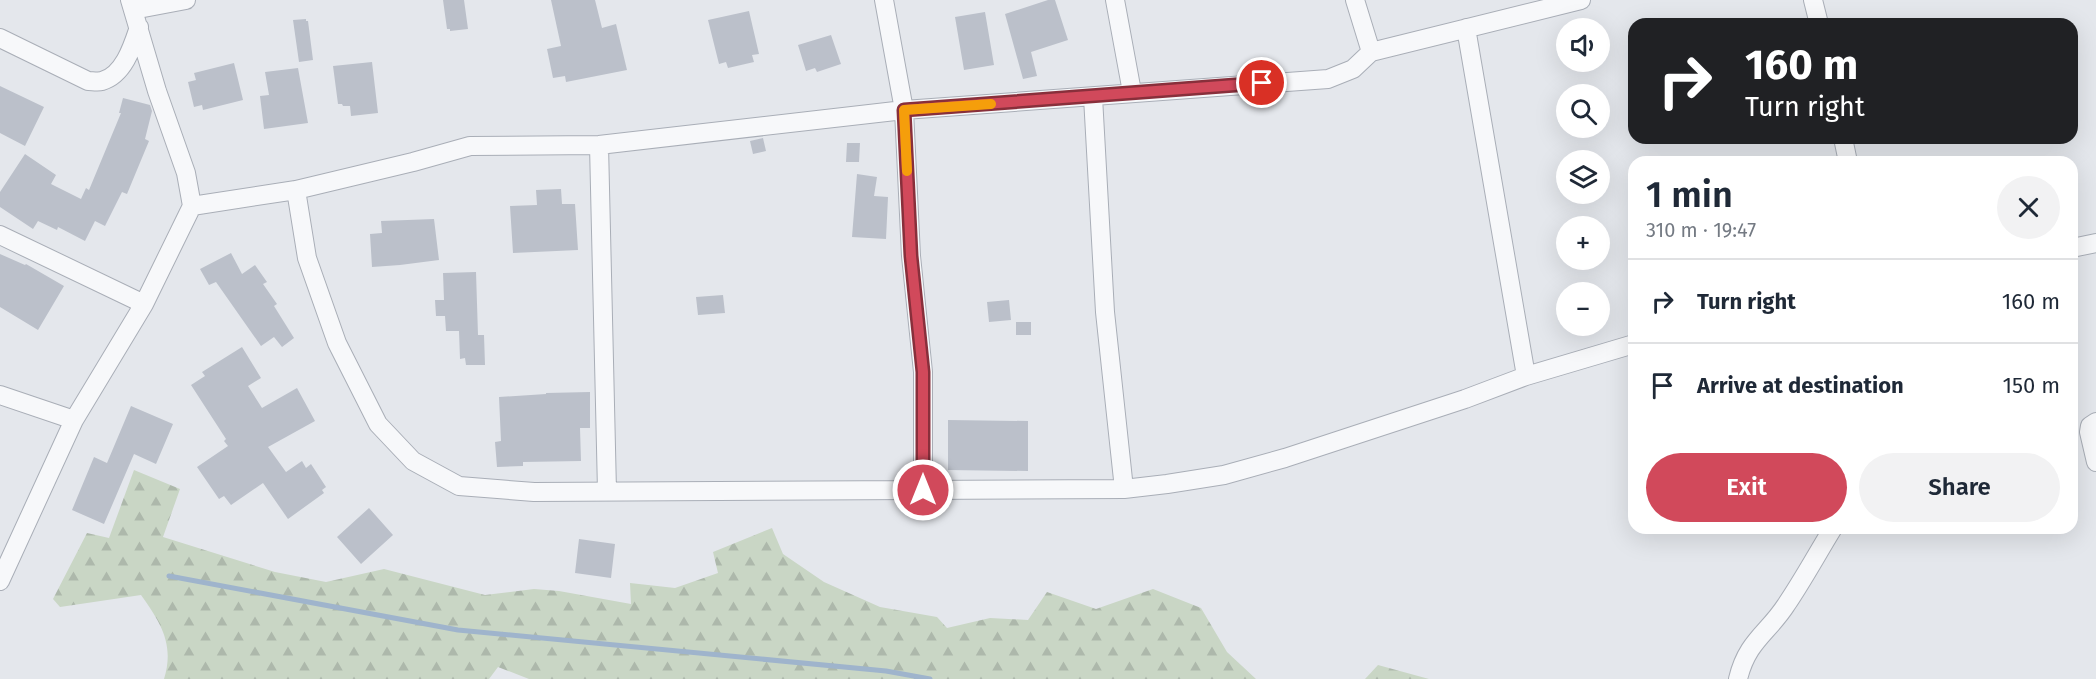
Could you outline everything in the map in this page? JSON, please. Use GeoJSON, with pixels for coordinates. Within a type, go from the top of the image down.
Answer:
{"type":"FeatureCollection","features":[{"type":"Feature","properties":{"kind":"street"},"geometry":{"type":"LineString","coordinates":[[134,12],[186,0]]}},
{"type":"Feature","properties":{"kind":"street"},"geometry":{"type":"LineString","coordinates":[[884,0],[904,110],[911,256],[923,372],[923,490]]}},
{"type":"Feature","properties":{"kind":"street"},"geometry":{"type":"LineString","coordinates":[[1114,0],[1132,92]]}},
{"type":"Feature","properties":{"kind":"street"},"geometry":{"type":"LineString","coordinates":[[1355,0],[1371,52]]}},
{"type":"Feature","properties":{"kind":"street"},"geometry":{"type":"LineString","coordinates":[[192,206],[296,190],[470,146],[599,145],[904,110],[1328,79],[1353,69],[1371,52],[1581,0]]}},
{"type":"Feature","properties":{"kind":"street"},"geometry":{"type":"LineString","coordinates":[[1813,0],[1818,18]]}},
{"type":"Feature","properties":{"kind":"street"},"geometry":{"type":"LineString","coordinates":[[0,38],[88,81],[103,81],[116,72],[129,54],[134,12]]}},
{"type":"Feature","properties":{"kind":"street"},"geometry":{"type":"LineString","coordinates":[[0,580],[74,420],[144,304],[192,206],[186,173],[157,91],[134,12]]}},
{"type":"Feature","properties":{"kind":"street"},"geometry":{"type":"LineString","coordinates":[[1466,28],[1526,376]]}},
{"type":"Feature","properties":{"kind":"street"},"geometry":{"type":"LineString","coordinates":[[1093,97],[1105,312],[1124,489]]}},
{"type":"Feature","properties":{"kind":"street"},"geometry":{"type":"LineString","coordinates":[[599,145],[607,491]]}},
{"type":"Feature","properties":{"kind":"street"},"geometry":{"type":"LineString","coordinates":[[296,190],[307,258],[338,343],[378,424],[413,461],[459,486],[534,492],[1124,489],[1224,474],[1265,463],[1465,399],[1526,376],[1628,346]]}},
{"type":"Feature","properties":{"kind":"street"},"geometry":{"type":"LineString","coordinates":[[0,235],[144,304]]}},
{"type":"Feature","properties":{"kind":"street"},"geometry":{"type":"LineString","coordinates":[[2078,247],[2096,243]]}},
{"type":"Feature","properties":{"kind":"street"},"geometry":{"type":"LineString","coordinates":[[0,395],[74,420]]}},
{"type":"Feature","properties":{"kind":"street"},"geometry":{"type":"LineString","coordinates":[[2096,422],[2090,426],[2089,432],[2096,462]]}},
{"type":"Feature","properties":{"kind":"street"},"geometry":{"type":"LineString","coordinates":[[1738,679],[1748,652],[1785,607],[1829,534]]}},
{"type":"Feature","properties":{"kind":"green space"},"geometry":{"type":"Polygon","coordinates":[[[134,470],[180,489],[163,537],[275,572],[326,582],[384,569],[485,595],[534,589],[559,591],[631,604],[630,583],[675,588],[718,573],[713,552],[772,528],[783,554],[824,582],[880,607],[937,617],[947,628],[990,618],[1028,620],[1047,592],[1096,609],[1153,589],[1201,608],[1227,652],[1256,679],[529,679],[498,667],[489,679],[164,679],[168,655],[167,644],[160,624],[141,595],[60,607],[53,599],[87,533],[109,538],[134,470]]]}},
{"type":"Feature","properties":{"kind":"green space"},"geometry":{"type":"Polygon","coordinates":[[[1378,665],[1429,679],[1365,679],[1378,665]]]}},
{"type":"Feature","properties":{"kind":"building"},"geometry":{"type":"Polygon","coordinates":[[[443,0],[464,0],[468,29],[450,31],[447,29],[443,0]]]}},
{"type":"Feature","properties":{"kind":"building"},"geometry":{"type":"Polygon","coordinates":[[[551,0],[595,0],[602,28],[616,24],[627,70],[566,82],[565,76],[553,78],[547,49],[561,46],[551,0]]]}},
{"type":"Feature","properties":{"kind":"building"},"geometry":{"type":"Polygon","coordinates":[[[1048,0],[1055,0],[1068,40],[1031,52],[1037,76],[1023,79],[1005,14],[1048,0]]]}},
{"type":"Feature","properties":{"kind":"building"},"geometry":{"type":"Polygon","coordinates":[[[749,11],[759,54],[752,55],[754,62],[728,68],[726,62],[719,64],[708,20],[749,11]]]}},
{"type":"Feature","properties":{"kind":"building"},"geometry":{"type":"Polygon","coordinates":[[[985,12],[994,65],[964,70],[955,17],[985,12]]]}},
{"type":"Feature","properties":{"kind":"building"},"geometry":{"type":"Polygon","coordinates":[[[306,19],[313,60],[299,62],[293,20],[306,19]]]}},
{"type":"Feature","properties":{"kind":"building"},"geometry":{"type":"Polygon","coordinates":[[[831,35],[841,64],[817,72],[815,68],[806,71],[798,45],[831,35]]]}},
{"type":"Feature","properties":{"kind":"building"},"geometry":{"type":"Polygon","coordinates":[[[372,62],[378,113],[351,116],[350,106],[338,104],[333,66],[372,62]]]}},
{"type":"Feature","properties":{"kind":"building"},"geometry":{"type":"Polygon","coordinates":[[[234,63],[243,100],[203,110],[202,105],[194,107],[188,82],[196,80],[194,73],[234,63]]]}},
{"type":"Feature","properties":{"kind":"building"},"geometry":{"type":"Polygon","coordinates":[[[298,68],[308,123],[264,129],[260,96],[269,95],[265,72],[298,68]]]}},
{"type":"Feature","properties":{"kind":"building"},"geometry":{"type":"Polygon","coordinates":[[[0,86],[44,107],[25,146],[0,133],[0,86]]]}},
{"type":"Feature","properties":{"kind":"building"},"geometry":{"type":"Polygon","coordinates":[[[123,98],[150,105],[152,111],[145,139],[149,141],[127,194],[122,192],[105,226],[95,221],[85,241],[58,227],[57,230],[38,221],[33,229],[0,207],[0,192],[25,154],[56,175],[51,184],[81,199],[86,188],[89,190],[121,113],[119,113],[123,98]]]}},
{"type":"Feature","properties":{"kind":"building"},"geometry":{"type":"Polygon","coordinates":[[[763,138],[766,151],[753,154],[750,141],[763,138]]]}},
{"type":"Feature","properties":{"kind":"building"},"geometry":{"type":"Polygon","coordinates":[[[847,143],[860,143],[859,162],[846,162],[847,143]]]}},
{"type":"Feature","properties":{"kind":"building"},"geometry":{"type":"Polygon","coordinates":[[[857,174],[877,177],[874,196],[888,197],[886,239],[852,237],[857,174]]]}},
{"type":"Feature","properties":{"kind":"building"},"geometry":{"type":"Polygon","coordinates":[[[561,189],[562,204],[575,204],[578,250],[513,253],[510,206],[537,205],[536,190],[561,189]]]}},
{"type":"Feature","properties":{"kind":"building"},"geometry":{"type":"Polygon","coordinates":[[[434,219],[439,260],[372,267],[370,234],[382,233],[381,221],[434,219]]]}},
{"type":"Feature","properties":{"kind":"building"},"geometry":{"type":"Polygon","coordinates":[[[231,253],[242,274],[255,265],[267,282],[263,284],[277,304],[274,306],[294,338],[282,347],[274,337],[261,346],[216,282],[209,285],[200,269],[231,253]]]}},
{"type":"Feature","properties":{"kind":"building"},"geometry":{"type":"Polygon","coordinates":[[[0,254],[26,264],[64,286],[38,330],[0,307],[0,254]]]}},
{"type":"Feature","properties":{"kind":"building"},"geometry":{"type":"Polygon","coordinates":[[[476,272],[478,335],[484,335],[485,365],[466,365],[465,358],[460,359],[459,331],[446,331],[445,316],[436,316],[435,300],[444,300],[443,273],[476,272]]]}},
{"type":"Feature","properties":{"kind":"building"},"geometry":{"type":"Polygon","coordinates":[[[723,295],[725,313],[698,315],[696,297],[723,295]]]}},
{"type":"Feature","properties":{"kind":"building"},"geometry":{"type":"Polygon","coordinates":[[[1009,300],[1011,320],[989,322],[987,302],[1009,300]]]}},
{"type":"Feature","properties":{"kind":"building"},"geometry":{"type":"Polygon","coordinates":[[[1016,322],[1031,322],[1031,335],[1016,335],[1016,322]]]}},
{"type":"Feature","properties":{"kind":"building"},"geometry":{"type":"Polygon","coordinates":[[[242,347],[261,378],[248,386],[262,408],[297,388],[315,421],[268,447],[286,472],[302,461],[306,468],[311,464],[326,487],[322,490],[324,493],[288,519],[263,483],[231,505],[224,496],[219,499],[197,467],[228,446],[224,441],[226,439],[191,385],[205,376],[202,372],[242,347]]]}},
{"type":"Feature","properties":{"kind":"building"},"geometry":{"type":"Polygon","coordinates":[[[590,392],[590,428],[580,428],[581,461],[523,462],[523,466],[497,467],[495,442],[501,441],[499,397],[590,392]]]}},
{"type":"Feature","properties":{"kind":"building"},"geometry":{"type":"Polygon","coordinates":[[[131,406],[173,424],[156,464],[134,454],[104,524],[72,510],[94,457],[107,463],[131,406]]]}},
{"type":"Feature","properties":{"kind":"building"},"geometry":{"type":"Polygon","coordinates":[[[948,420],[1028,421],[1028,471],[948,470],[948,420]]]}},
{"type":"Feature","properties":{"kind":"building"},"geometry":{"type":"Polygon","coordinates":[[[369,508],[393,535],[361,564],[337,537],[369,508]]]}},
{"type":"Feature","properties":{"kind":"building"},"geometry":{"type":"Polygon","coordinates":[[[579,539],[615,544],[611,578],[575,573],[579,539]]]}},
{"type":"Feature","properties":{"kind":"waterway"},"geometry":{"type":"LineString","coordinates":[[169,576],[458,630],[886,671],[930,679]]}},
{"type":"Feature","properties":{"kind":"slow traffic"},"geometry":{"type":"LineString","coordinates":[[907,171],[904,110],[991,104]]}},
{"type":"Feature","properties":{"kind":"route"},"geometry":{"type":"LineString","coordinates":[[923,490],[923,372],[911,256],[904,110],[1262,83]]}}]}
